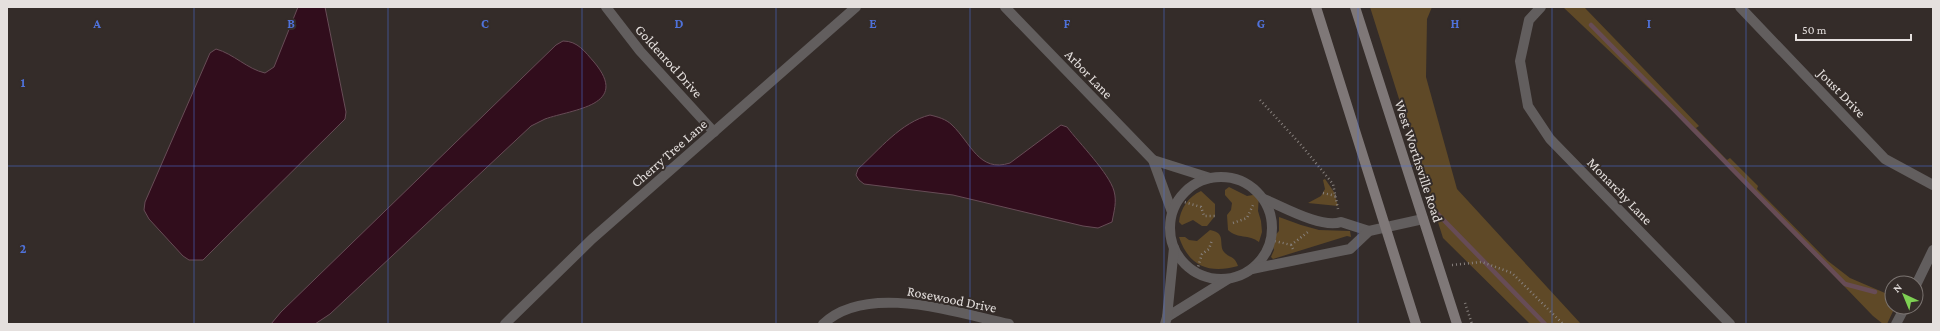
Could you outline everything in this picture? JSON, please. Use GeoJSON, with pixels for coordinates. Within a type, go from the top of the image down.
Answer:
{"type":"FeatureCollection","features":[{"type":"Feature","properties":{"kind":"main road"},"geometry":{"type":"LineString","coordinates":[[1316,7],[1416,324]]}},
{"type":"Feature","properties":{"kind":"main road","name":"West Worthsville Road"},"geometry":{"type":"LineString","coordinates":[[1354,7],[1458,324]]}},
{"type":"Feature","properties":{"kind":"street","name":"Goldenrod Drive"},"geometry":{"type":"LineString","coordinates":[[606,7],[640,51],[714,132]]}},
{"type":"Feature","properties":{"kind":"street","name":"Cherry Tree Lane"},"geometry":{"type":"LineString","coordinates":[[505,324],[592,239],[856,7]]}},
{"type":"Feature","properties":{"kind":"street","name":"Arbor Lane"},"geometry":{"type":"LineString","coordinates":[[1005,7],[1153,160],[1172,212]]}},
{"type":"Feature","properties":{"kind":"street","name":"Monarchy Lane"},"geometry":{"type":"LineString","coordinates":[[1541,7],[1529,20],[1520,61],[1528,106],[1550,139],[1730,324]]}},
{"type":"Feature","properties":{"kind":"street","name":"Joust Drive"},"geometry":{"type":"LineString","coordinates":[[1740,7],[1885,158],[1933,186]]}},
{"type":"Feature","properties":{"kind":"street","name":"Arbor Lane"},"geometry":{"type":"LineString","coordinates":[[1153,160],[1210,178]]}},
{"type":"Feature","properties":{"kind":"street"},"geometry":{"type":"LineString","coordinates":[[1226,177],[1240,180],[1253,188],[1262,197],[1270,213],[1273,228],[1271,240],[1263,258],[1252,269],[1241,276],[1228,279],[1212,279],[1196,274],[1183,263],[1174,248],[1170,236],[1170,224],[1172,212],[1179,200],[1194,185],[1210,178],[1226,177]]}},
{"type":"Feature","properties":{"kind":"street"},"geometry":{"type":"LineString","coordinates":[[1262,197],[1319,222],[1341,222],[1369,231]]}},
{"type":"Feature","properties":{"kind":"street"},"geometry":{"type":"LineString","coordinates":[[1252,269],[1350,249],[1369,231],[1423,219]]}},
{"type":"Feature","properties":{"kind":"street"},"geometry":{"type":"LineString","coordinates":[[1166,320],[1174,248]]}},
{"type":"Feature","properties":{"kind":"street"},"geometry":{"type":"LineString","coordinates":[[1921,275],[1933,250]]}},
{"type":"Feature","properties":{"kind":"street"},"geometry":{"type":"LineString","coordinates":[[1166,320],[1228,279]]}},
{"type":"Feature","properties":{"kind":"street","name":"Rosewood Drive"},"geometry":{"type":"LineString","coordinates":[[823,324],[830,317],[862,305],[904,303],[1009,324]]}},
{"type":"Feature","properties":{"kind":"street"},"geometry":{"type":"LineString","coordinates":[[1896,324],[1901,315]]}},
{"type":"Feature","properties":{"kind":"path"},"geometry":{"type":"LineString","coordinates":[[1260,100],[1333,184],[1338,209]]}},
{"type":"Feature","properties":{"kind":"path"},"geometry":{"type":"LineString","coordinates":[[1323,193],[1336,196]]}},
{"type":"Feature","properties":{"kind":"path"},"geometry":{"type":"LineString","coordinates":[[1233,223],[1247,218],[1262,197]]}},
{"type":"Feature","properties":{"kind":"path"},"geometry":{"type":"LineString","coordinates":[[1179,200],[1201,207],[1204,216],[1215,216]]}},
{"type":"Feature","properties":{"kind":"path"},"geometry":{"type":"LineString","coordinates":[[1291,245],[1308,232],[1310,228]]}},
{"type":"Feature","properties":{"kind":"path"},"geometry":{"type":"LineString","coordinates":[[1196,274],[1202,254],[1209,249],[1212,240]]}},
{"type":"Feature","properties":{"kind":"path"},"geometry":{"type":"LineString","coordinates":[[1271,240],[1291,245]]}},
{"type":"Feature","properties":{"kind":"path"},"geometry":{"type":"LineString","coordinates":[[1291,245],[1294,253]]}},
{"type":"Feature","properties":{"kind":"path"},"geometry":{"type":"LineString","coordinates":[[1452,265],[1482,262],[1512,273],[1563,324]]}},
{"type":"Feature","properties":{"kind":"shaded area"},"geometry":{"type":"Polygon","coordinates":[[[298,7],[325,7],[346,112],[345,119],[203,260],[189,260],[183,256],[149,219],[144,210],[145,202],[210,53],[216,49],[223,51],[252,68],[265,73],[274,67],[298,7]]]}},
{"type":"Feature","properties":{"kind":"shaded area"},"geometry":{"type":"Polygon","coordinates":[[[1370,7],[1432,7],[1427,19],[1426,77],[1457,189],[1581,324],[1530,324],[1443,238],[1370,7]]]}},
{"type":"Feature","properties":{"kind":"shaded area"},"geometry":{"type":"Polygon","coordinates":[[[1563,7],[1584,7],[1699,126],[1696,128],[1727,160],[1730,158],[1758,186],[1757,189],[1828,261],[1850,278],[1884,293],[1884,315],[1891,315],[1887,324],[1883,324],[1873,316],[1699,136],[1563,7]]]}},
{"type":"Feature","properties":{"kind":"shaded area"},"geometry":{"type":"Polygon","coordinates":[[[563,41],[568,41],[577,45],[594,62],[604,77],[606,88],[602,97],[583,108],[545,119],[531,126],[330,314],[315,324],[271,324],[281,312],[556,45],[563,41]]]}},
{"type":"Feature","properties":{"kind":"shaded area"},"geometry":{"type":"Polygon","coordinates":[[[930,115],[942,118],[950,123],[976,154],[983,160],[991,164],[999,165],[1010,163],[1061,125],[1067,127],[1100,167],[1111,184],[1115,199],[1112,222],[1098,228],[1083,226],[953,195],[864,184],[859,180],[856,175],[858,169],[891,138],[909,124],[930,115]]]}},
{"type":"Feature","properties":{"kind":"shaded area"},"geometry":{"type":"Polygon","coordinates":[[[1325,179],[1334,192],[1338,206],[1308,203],[1321,196],[1325,189],[1323,180],[1325,179]]]}},
{"type":"Feature","properties":{"kind":"shaded area"},"geometry":{"type":"Polygon","coordinates":[[[1229,187],[1247,196],[1259,194],[1258,211],[1262,232],[1259,242],[1251,238],[1235,235],[1228,230],[1227,215],[1231,210],[1232,203],[1225,195],[1225,190],[1229,187]]]}},
{"type":"Feature","properties":{"kind":"shaded area"},"geometry":{"type":"Polygon","coordinates":[[[1201,191],[1215,204],[1215,216],[1207,226],[1202,226],[1193,220],[1182,225],[1179,222],[1183,208],[1193,196],[1201,191]]]}},
{"type":"Feature","properties":{"kind":"shaded area"},"geometry":{"type":"Polygon","coordinates":[[[1279,217],[1319,230],[1350,231],[1351,237],[1347,236],[1273,259],[1271,257],[1274,250],[1271,240],[1279,231],[1279,217]]]}},
{"type":"Feature","properties":{"kind":"shaded area"},"geometry":{"type":"Polygon","coordinates":[[[1210,230],[1219,234],[1222,249],[1226,254],[1235,260],[1238,266],[1218,269],[1210,268],[1202,266],[1188,255],[1179,237],[1185,237],[1189,240],[1197,241],[1210,230]]]}},
{"type":"Feature","properties":{"kind":"waterway"},"geometry":{"type":"LineString","coordinates":[[1591,25],[1845,284],[1875,292]]}},
{"type":"Feature","properties":{"kind":"waterway"},"geometry":{"type":"LineString","coordinates":[[1429,205],[1545,324]]}}]}
